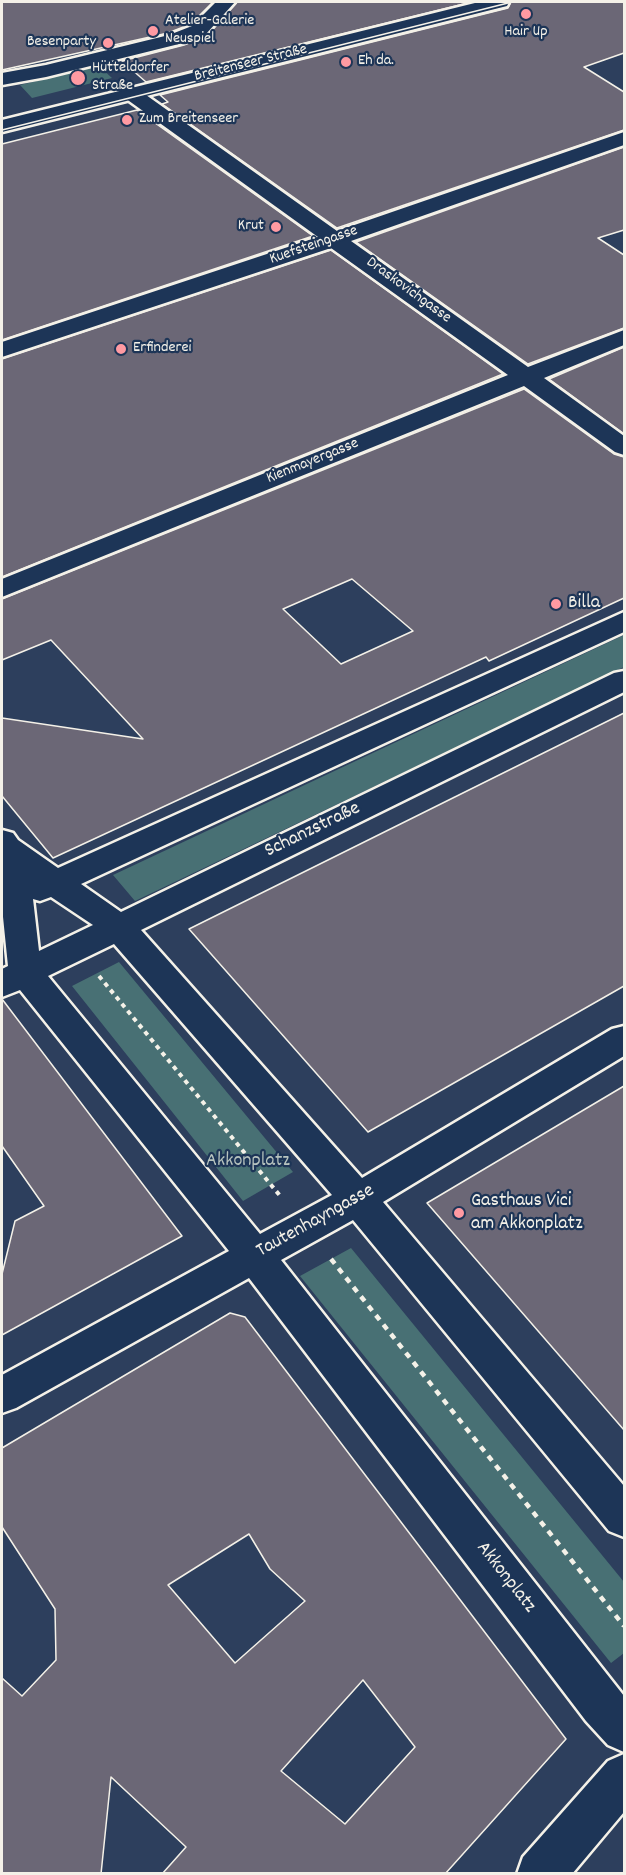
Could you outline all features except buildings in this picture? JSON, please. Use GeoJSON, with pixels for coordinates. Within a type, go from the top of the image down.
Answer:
{"type":"FeatureCollection","features":[{"type":"Feature","properties":{"kind":"street"},"geometry":{"type":"LineString","coordinates":[[3,79],[176,39],[198,30],[226,2]]}},
{"type":"Feature","properties":{"kind":"street","name":"Breitenseer Straße"},"geometry":{"type":"LineString","coordinates":[[2,126],[500,2]]}},
{"type":"Feature","properties":{"kind":"street","name":"Draskovichgasse"},"geometry":{"type":"LineString","coordinates":[[132,94],[624,447]]}},
{"type":"Feature","properties":{"kind":"street","name":"Kuefsteingasse"},"geometry":{"type":"LineString","coordinates":[[2,350],[335,239],[624,138]]}},
{"type":"Feature","properties":{"kind":"street","name":"Kienmayergasse"},"geometry":{"type":"LineString","coordinates":[[2,589],[624,337]]}},
{"type":"Feature","properties":{"kind":"street"},"geometry":{"type":"LineString","coordinates":[[9,903],[624,621]]}},
{"type":"Feature","properties":{"kind":"street","name":"Schanzstraße"},"geometry":{"type":"LineString","coordinates":[[13,978],[624,680]]}},
{"type":"Feature","properties":{"kind":"street"},"geometry":{"type":"LineString","coordinates":[[4,844],[119,927],[358,1199],[624,1517]]}},
{"type":"Feature","properties":{"kind":"street"},"geometry":{"type":"LineString","coordinates":[[4,844],[13,978]]}},
{"type":"Feature","properties":{"kind":"street","name":"Akkonplatz"},"geometry":{"type":"LineString","coordinates":[[13,978],[255,1256],[595,1695],[624,1729]]}},
{"type":"Feature","properties":{"kind":"street","name":"Tautenhayngasse"},"geometry":{"type":"LineString","coordinates":[[2,1395],[358,1199],[624,1039]]}},
{"type":"Feature","properties":{"kind":"street"},"geometry":{"type":"LineString","coordinates":[[540,1874],[624,1777]]}},
{"type":"Feature","properties":{"kind":"path"},"geometry":{"type":"LineString","coordinates":[[76,948],[306,1228],[624,1626]]}},
{"type":"Feature","properties":{"kind":"green space"},"geometry":{"type":"Polygon","coordinates":[[[99,66],[112,78],[32,98],[20,85],[99,66]]]}},
{"type":"Feature","properties":{"kind":"green space"},"geometry":{"type":"Polygon","coordinates":[[[624,635],[624,667],[135,901],[113,875],[624,635]]]}},
{"type":"Feature","properties":{"kind":"green space","name":"Akkonplatz"},"geometry":{"type":"Polygon","coordinates":[[[119,962],[293,1172],[243,1201],[72,986],[119,962]]]}},
{"type":"Feature","properties":{"kind":"green space"},"geometry":{"type":"Polygon","coordinates":[[[351,1248],[624,1582],[624,1653],[611,1663],[300,1276],[351,1248]]]}},
{"type":"Feature","properties":{"kind":"tram line"},"geometry":{"type":"LineString","coordinates":[[2,130],[512,2]]}},
{"type":"Feature","properties":{"kind":"place","name":"Hair Up"},"geometry":{"type":"Point","coordinates":[526,14]}},
{"type":"Feature","properties":{"kind":"place","name":"Atelier-Galerie Neuspiel"},"geometry":{"type":"Point","coordinates":[153,31]}},
{"type":"Feature","properties":{"kind":"place","name":"Besenparty"},"geometry":{"type":"Point","coordinates":[108,43]}},
{"type":"Feature","properties":{"kind":"place","name":"Eh da."},"geometry":{"type":"Point","coordinates":[346,62]}},
{"type":"Feature","properties":{"kind":"place","name":"Hütteldorfer Straße"},"geometry":{"type":"Point","coordinates":[78,78]}},
{"type":"Feature","properties":{"kind":"place","name":"Zum Breitenseer"},"geometry":{"type":"Point","coordinates":[127,120]}},
{"type":"Feature","properties":{"kind":"place","name":"Krut"},"geometry":{"type":"Point","coordinates":[276,227]}},
{"type":"Feature","properties":{"kind":"place","name":"Erfinderei"},"geometry":{"type":"Point","coordinates":[121,349]}},
{"type":"Feature","properties":{"kind":"place","name":"Billa"},"geometry":{"type":"Point","coordinates":[556,604]}},
{"type":"Feature","properties":{"kind":"place","name":"Gasthaus Vici am Akkonplatz"},"geometry":{"type":"Point","coordinates":[459,1213]}}]}
